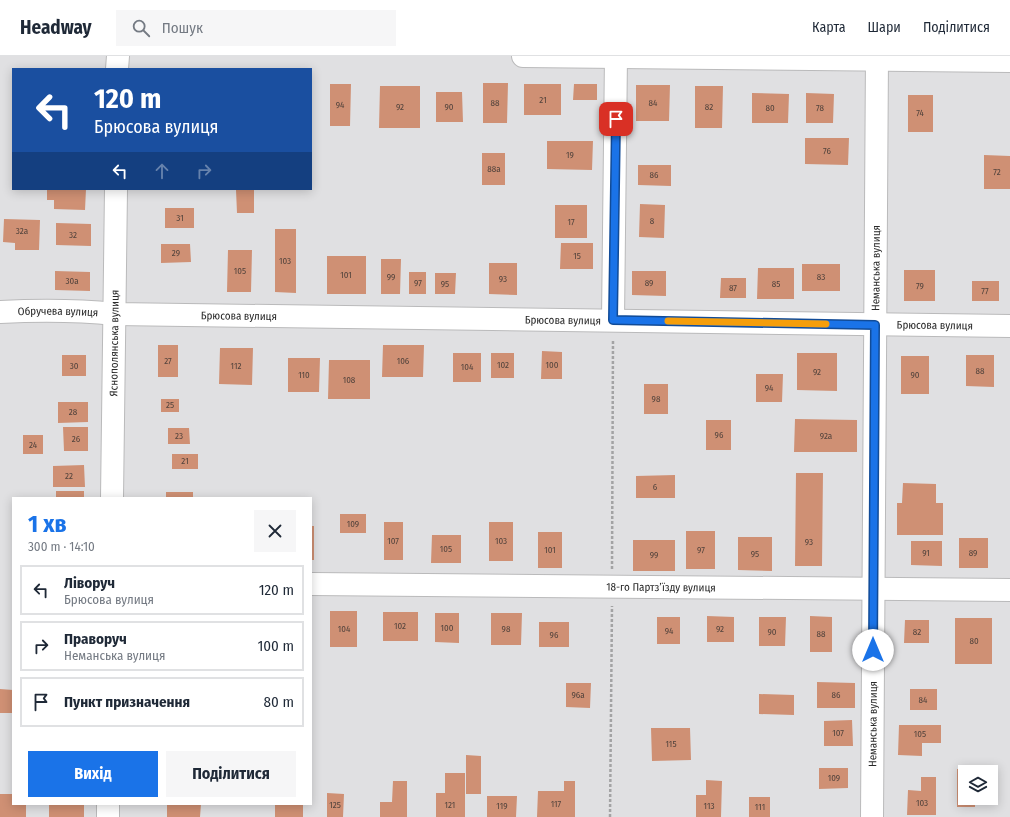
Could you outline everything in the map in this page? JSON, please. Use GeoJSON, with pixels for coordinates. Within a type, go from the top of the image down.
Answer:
{"type":"FeatureCollection","features":[{"type":"Feature","properties":{"kind":"street"},"geometry":{"type":"LineString","coordinates":[[117,68],[118,56]]}},
{"type":"Feature","properties":{"kind":"street"},"geometry":{"type":"LineString","coordinates":[[523,56],[876,58],[1010,61]]}},
{"type":"Feature","properties":{"kind":"street"},"geometry":{"type":"LineString","coordinates":[[613,320],[616,57]]}},
{"type":"Feature","properties":{"kind":"street","name":"Неманська вулиця"},"geometry":{"type":"LineString","coordinates":[[872,817],[876,58]]}},
{"type":"Feature","properties":{"kind":"street","name":"Яснополянська вулиця"},"geometry":{"type":"LineString","coordinates":[[112,497],[116,190]]}},
{"type":"Feature","properties":{"kind":"street","name":"Обручева вулиця"},"geometry":{"type":"LineString","coordinates":[[0,312],[55,310],[115,314]]}},
{"type":"Feature","properties":{"kind":"street","name":"Брюсова вулиця"},"geometry":{"type":"LineString","coordinates":[[115,314],[1010,326]]}},
{"type":"Feature","properties":{"kind":"street","name":"18-го Партз’їзду вулиця"},"geometry":{"type":"LineString","coordinates":[[312,584],[1010,590]]}},
{"type":"Feature","properties":{"kind":"street"},"geometry":{"type":"LineString","coordinates":[[108,805],[108,817]]}},
{"type":"Feature","properties":{"kind":"building"},"geometry":{"type":"Polygon","coordinates":[[[483,83],[508,83],[507,123],[483,123],[483,83]]]}},
{"type":"Feature","properties":{"kind":"building"},"geometry":{"type":"Polygon","coordinates":[[[330,84],[351,84],[350,126],[330,126],[330,84]]]}},
{"type":"Feature","properties":{"kind":"building"},"geometry":{"type":"Polygon","coordinates":[[[524,84],[561,84],[561,115],[524,115],[524,84]]]}},
{"type":"Feature","properties":{"kind":"building"},"geometry":{"type":"Polygon","coordinates":[[[574,84],[597,84],[597,100],[573,100],[574,84]]]}},
{"type":"Feature","properties":{"kind":"building"},"geometry":{"type":"Polygon","coordinates":[[[636,85],[670,85],[669,121],[636,121],[636,85]]]}},
{"type":"Feature","properties":{"kind":"building"},"geometry":{"type":"Polygon","coordinates":[[[380,86],[420,86],[420,128],[379,128],[380,86]]]}},
{"type":"Feature","properties":{"kind":"building"},"geometry":{"type":"Polygon","coordinates":[[[695,86],[723,86],[722,128],[695,128],[695,86]]]}},
{"type":"Feature","properties":{"kind":"building"},"geometry":{"type":"Polygon","coordinates":[[[436,92],[462,92],[463,122],[436,122],[436,92]]]}},
{"type":"Feature","properties":{"kind":"building"},"geometry":{"type":"Polygon","coordinates":[[[752,93],[789,94],[788,123],[752,123],[752,93]]]}},
{"type":"Feature","properties":{"kind":"building"},"geometry":{"type":"Polygon","coordinates":[[[806,93],[834,94],[833,123],[806,123],[806,93]]]}},
{"type":"Feature","properties":{"kind":"building"},"geometry":{"type":"Polygon","coordinates":[[[908,95],[933,95],[933,132],[908,132],[908,95]]]}},
{"type":"Feature","properties":{"kind":"building"},"geometry":{"type":"Polygon","coordinates":[[[805,138],[849,138],[848,165],[805,164],[805,138]]]}},
{"type":"Feature","properties":{"kind":"building"},"geometry":{"type":"Polygon","coordinates":[[[547,141],[593,141],[592,170],[547,169],[547,141]]]}},
{"type":"Feature","properties":{"kind":"building"},"geometry":{"type":"Polygon","coordinates":[[[482,153],[505,153],[505,185],[482,185],[482,153]]]}},
{"type":"Feature","properties":{"kind":"building"},"geometry":{"type":"Polygon","coordinates":[[[984,155],[1010,156],[1010,189],[984,189],[984,155]]]}},
{"type":"Feature","properties":{"kind":"building"},"geometry":{"type":"Polygon","coordinates":[[[638,165],[671,165],[671,186],[638,185],[638,165]]]}},
{"type":"Feature","properties":{"kind":"building"},"geometry":{"type":"Polygon","coordinates":[[[47,190],[86,190],[85,210],[54,209],[54,200],[47,200],[47,190]]]}},
{"type":"Feature","properties":{"kind":"building"},"geometry":{"type":"Polygon","coordinates":[[[236,190],[254,190],[254,213],[237,213],[236,190]]]}},
{"type":"Feature","properties":{"kind":"building"},"geometry":{"type":"Polygon","coordinates":[[[640,204],[665,205],[664,238],[639,237],[640,204]]]}},
{"type":"Feature","properties":{"kind":"building"},"geometry":{"type":"Polygon","coordinates":[[[555,205],[587,205],[587,238],[555,238],[555,205]]]}},
{"type":"Feature","properties":{"kind":"building"},"geometry":{"type":"Polygon","coordinates":[[[165,208],[194,208],[194,228],[165,228],[165,208]]]}},
{"type":"Feature","properties":{"kind":"building"},"geometry":{"type":"Polygon","coordinates":[[[4,219],[40,220],[39,250],[15,250],[15,243],[3,242],[4,219]]]}},
{"type":"Feature","properties":{"kind":"building"},"geometry":{"type":"Polygon","coordinates":[[[56,223],[91,224],[91,246],[56,245],[56,223]]]}},
{"type":"Feature","properties":{"kind":"building"},"geometry":{"type":"Polygon","coordinates":[[[275,229],[296,229],[296,293],[275,292],[275,229]]]}},
{"type":"Feature","properties":{"kind":"building"},"geometry":{"type":"Polygon","coordinates":[[[561,243],[593,243],[593,269],[560,269],[561,243]]]}},
{"type":"Feature","properties":{"kind":"building"},"geometry":{"type":"Polygon","coordinates":[[[161,244],[190,244],[191,262],[161,263],[161,244]]]}},
{"type":"Feature","properties":{"kind":"building"},"geometry":{"type":"Polygon","coordinates":[[[228,250],[252,250],[251,292],[227,292],[228,250]]]}},
{"type":"Feature","properties":{"kind":"building"},"geometry":{"type":"Polygon","coordinates":[[[327,256],[366,256],[366,294],[327,294],[327,256]]]}},
{"type":"Feature","properties":{"kind":"building"},"geometry":{"type":"Polygon","coordinates":[[[381,259],[401,259],[400,294],[381,294],[381,259]]]}},
{"type":"Feature","properties":{"kind":"building"},"geometry":{"type":"Polygon","coordinates":[[[489,263],[517,263],[517,295],[489,294],[489,263]]]}},
{"type":"Feature","properties":{"kind":"building"},"geometry":{"type":"Polygon","coordinates":[[[802,264],[840,264],[840,291],[802,291],[802,264]]]}},
{"type":"Feature","properties":{"kind":"building"},"geometry":{"type":"Polygon","coordinates":[[[758,268],[794,268],[794,299],[757,299],[758,268]]]}},
{"type":"Feature","properties":{"kind":"building"},"geometry":{"type":"Polygon","coordinates":[[[904,270],[935,270],[935,301],[904,301],[904,270]]]}},
{"type":"Feature","properties":{"kind":"building"},"geometry":{"type":"Polygon","coordinates":[[[55,271],[90,272],[90,291],[55,290],[55,271]]]}},
{"type":"Feature","properties":{"kind":"building"},"geometry":{"type":"Polygon","coordinates":[[[632,271],[666,271],[666,296],[632,295],[632,271]]]}},
{"type":"Feature","properties":{"kind":"building"},"geometry":{"type":"Polygon","coordinates":[[[409,272],[426,272],[426,294],[409,294],[409,272]]]}},
{"type":"Feature","properties":{"kind":"building"},"geometry":{"type":"Polygon","coordinates":[[[435,273],[456,273],[455,294],[435,294],[435,273]]]}},
{"type":"Feature","properties":{"kind":"building"},"geometry":{"type":"Polygon","coordinates":[[[721,278],[746,278],[746,298],[720,298],[721,278]]]}},
{"type":"Feature","properties":{"kind":"building"},"geometry":{"type":"Polygon","coordinates":[[[972,281],[999,281],[999,301],[972,301],[972,281]]]}},
{"type":"Feature","properties":{"kind":"building"},"geometry":{"type":"Polygon","coordinates":[[[158,345],[178,345],[178,377],[158,377],[158,345]]]}},
{"type":"Feature","properties":{"kind":"building"},"geometry":{"type":"Polygon","coordinates":[[[383,345],[424,345],[423,377],[382,377],[383,345]]]}},
{"type":"Feature","properties":{"kind":"building"},"geometry":{"type":"Polygon","coordinates":[[[220,348],[253,348],[252,385],[219,384],[220,348]]]}},
{"type":"Feature","properties":{"kind":"building"},"geometry":{"type":"Polygon","coordinates":[[[542,351],[562,352],[562,379],[541,379],[542,351]]]}},
{"type":"Feature","properties":{"kind":"building"},"geometry":{"type":"Polygon","coordinates":[[[453,353],[481,353],[481,382],[453,382],[453,353]]]}},
{"type":"Feature","properties":{"kind":"building"},"geometry":{"type":"Polygon","coordinates":[[[491,353],[514,353],[514,378],[491,378],[491,353]]]}},
{"type":"Feature","properties":{"kind":"building"},"geometry":{"type":"Polygon","coordinates":[[[797,353],[837,353],[837,391],[797,390],[797,353]]]}},
{"type":"Feature","properties":{"kind":"building"},"geometry":{"type":"Polygon","coordinates":[[[62,355],[86,355],[86,376],[62,376],[62,355]]]}},
{"type":"Feature","properties":{"kind":"building"},"geometry":{"type":"Polygon","coordinates":[[[966,355],[994,355],[994,387],[966,386],[966,355]]]}},
{"type":"Feature","properties":{"kind":"building"},"geometry":{"type":"Polygon","coordinates":[[[901,356],[929,356],[929,394],[901,394],[901,356]]]}},
{"type":"Feature","properties":{"kind":"building"},"geometry":{"type":"Polygon","coordinates":[[[288,358],[320,358],[319,392],[288,392],[288,358]]]}},
{"type":"Feature","properties":{"kind":"building"},"geometry":{"type":"Polygon","coordinates":[[[329,360],[370,360],[370,399],[328,399],[329,360]]]}},
{"type":"Feature","properties":{"kind":"building"},"geometry":{"type":"Polygon","coordinates":[[[756,374],[783,374],[782,402],[756,402],[756,374]]]}},
{"type":"Feature","properties":{"kind":"building"},"geometry":{"type":"Polygon","coordinates":[[[644,384],[668,384],[668,414],[644,414],[644,384]]]}},
{"type":"Feature","properties":{"kind":"building"},"geometry":{"type":"Polygon","coordinates":[[[161,399],[179,399],[179,412],[161,412],[161,399]]]}},
{"type":"Feature","properties":{"kind":"building"},"geometry":{"type":"Polygon","coordinates":[[[58,402],[88,402],[88,422],[58,423],[58,402]]]}},
{"type":"Feature","properties":{"kind":"building"},"geometry":{"type":"Polygon","coordinates":[[[795,419],[857,420],[857,452],[794,452],[795,419]]]}},
{"type":"Feature","properties":{"kind":"building"},"geometry":{"type":"Polygon","coordinates":[[[706,420],[731,420],[731,450],[706,450],[706,420]]]}},
{"type":"Feature","properties":{"kind":"building"},"geometry":{"type":"Polygon","coordinates":[[[63,427],[88,427],[88,451],[64,451],[63,427]]]}},
{"type":"Feature","properties":{"kind":"building"},"geometry":{"type":"Polygon","coordinates":[[[168,428],[189,428],[190,444],[168,444],[168,428]]]}},
{"type":"Feature","properties":{"kind":"building"},"geometry":{"type":"Polygon","coordinates":[[[23,435],[43,435],[43,454],[23,454],[23,435]]]}},
{"type":"Feature","properties":{"kind":"building"},"geometry":{"type":"Polygon","coordinates":[[[172,454],[198,454],[198,469],[172,469],[172,454]]]}},
{"type":"Feature","properties":{"kind":"building"},"geometry":{"type":"Polygon","coordinates":[[[84,465],[85,487],[53,487],[53,466],[84,465]]]}},
{"type":"Feature","properties":{"kind":"building"},"geometry":{"type":"Polygon","coordinates":[[[796,473],[823,473],[822,566],[795,566],[796,473]]]}},
{"type":"Feature","properties":{"kind":"building"},"geometry":{"type":"Polygon","coordinates":[[[675,475],[675,498],[636,498],[636,476],[675,475]]]}},
{"type":"Feature","properties":{"kind":"building"},"geometry":{"type":"Polygon","coordinates":[[[903,483],[936,484],[936,503],[943,503],[943,535],[897,535],[897,503],[902,503],[903,483]]]}},
{"type":"Feature","properties":{"kind":"building"},"geometry":{"type":"Polygon","coordinates":[[[56,491],[84,491],[84,497],[56,497],[56,491]]]}},
{"type":"Feature","properties":{"kind":"building"},"geometry":{"type":"Polygon","coordinates":[[[166,492],[193,492],[193,497],[166,497],[166,492]]]}},
{"type":"Feature","properties":{"kind":"building"},"geometry":{"type":"Polygon","coordinates":[[[340,514],[366,514],[366,533],[340,533],[340,514]]]}},
{"type":"Feature","properties":{"kind":"building"},"geometry":{"type":"Polygon","coordinates":[[[384,522],[403,522],[403,560],[384,560],[384,522]]]}},
{"type":"Feature","properties":{"kind":"building"},"geometry":{"type":"Polygon","coordinates":[[[489,522],[513,522],[513,561],[489,561],[489,522]]]}},
{"type":"Feature","properties":{"kind":"building"},"geometry":{"type":"Polygon","coordinates":[[[312,526],[314,526],[314,560],[312,560],[312,526]]]}},
{"type":"Feature","properties":{"kind":"building"},"geometry":{"type":"Polygon","coordinates":[[[686,531],[715,531],[715,569],[686,569],[686,531]]]}},
{"type":"Feature","properties":{"kind":"building"},"geometry":{"type":"Polygon","coordinates":[[[538,532],[562,532],[562,568],[538,568],[538,532]]]}},
{"type":"Feature","properties":{"kind":"building"},"geometry":{"type":"Polygon","coordinates":[[[432,535],[461,535],[461,563],[431,563],[432,535]]]}},
{"type":"Feature","properties":{"kind":"building"},"geometry":{"type":"Polygon","coordinates":[[[738,537],[772,537],[772,571],[738,570],[738,537]]]}},
{"type":"Feature","properties":{"kind":"building"},"geometry":{"type":"Polygon","coordinates":[[[959,538],[988,538],[988,568],[959,568],[959,538]]]}},
{"type":"Feature","properties":{"kind":"building"},"geometry":{"type":"Polygon","coordinates":[[[633,540],[675,540],[675,571],[633,571],[633,540]]]}},
{"type":"Feature","properties":{"kind":"building"},"geometry":{"type":"Polygon","coordinates":[[[911,541],[942,541],[942,566],[911,565],[911,541]]]}},
{"type":"Feature","properties":{"kind":"building"},"geometry":{"type":"Polygon","coordinates":[[[330,611],[357,611],[357,647],[330,647],[330,611]]]}},
{"type":"Feature","properties":{"kind":"building"},"geometry":{"type":"Polygon","coordinates":[[[383,612],[418,612],[418,641],[383,641],[383,612]]]}},
{"type":"Feature","properties":{"kind":"building"},"geometry":{"type":"Polygon","coordinates":[[[435,613],[459,613],[459,643],[435,642],[435,613]]]}},
{"type":"Feature","properties":{"kind":"building"},"geometry":{"type":"Polygon","coordinates":[[[491,613],[522,613],[521,645],[491,645],[491,613]]]}},
{"type":"Feature","properties":{"kind":"building"},"geometry":{"type":"Polygon","coordinates":[[[707,616],[734,617],[734,642],[707,642],[707,616]]]}},
{"type":"Feature","properties":{"kind":"building"},"geometry":{"type":"Polygon","coordinates":[[[810,616],[832,617],[832,652],[810,652],[810,616]]]}},
{"type":"Feature","properties":{"kind":"building"},"geometry":{"type":"Polygon","coordinates":[[[657,617],[680,617],[680,644],[657,644],[657,617]]]}},
{"type":"Feature","properties":{"kind":"building"},"geometry":{"type":"Polygon","coordinates":[[[759,617],[786,617],[785,646],[759,646],[759,617]]]}},
{"type":"Feature","properties":{"kind":"building"},"geometry":{"type":"Polygon","coordinates":[[[955,618],[992,618],[992,664],[955,664],[955,618]]]}},
{"type":"Feature","properties":{"kind":"building"},"geometry":{"type":"Polygon","coordinates":[[[905,620],[929,620],[929,643],[904,643],[905,620]]]}},
{"type":"Feature","properties":{"kind":"building"},"geometry":{"type":"Polygon","coordinates":[[[539,622],[569,622],[569,647],[539,647],[539,622]]]}},
{"type":"Feature","properties":{"kind":"building"},"geometry":{"type":"Polygon","coordinates":[[[817,682],[855,683],[855,708],[817,708],[817,682]]]}},
{"type":"Feature","properties":{"kind":"building"},"geometry":{"type":"Polygon","coordinates":[[[566,683],[591,683],[590,708],[566,707],[566,683]]]}},
{"type":"Feature","properties":{"kind":"building"},"geometry":{"type":"Polygon","coordinates":[[[0,689],[12,690],[12,713],[0,713],[0,689]]]}},
{"type":"Feature","properties":{"kind":"building"},"geometry":{"type":"Polygon","coordinates":[[[910,689],[937,689],[937,710],[910,710],[910,689]]]}},
{"type":"Feature","properties":{"kind":"building"},"geometry":{"type":"Polygon","coordinates":[[[759,694],[794,695],[794,715],[759,714],[759,694]]]}},
{"type":"Feature","properties":{"kind":"building"},"geometry":{"type":"Polygon","coordinates":[[[852,720],[853,746],[824,746],[824,721],[852,720]]]}},
{"type":"Feature","properties":{"kind":"building"},"geometry":{"type":"Polygon","coordinates":[[[899,725],[941,725],[941,743],[922,743],[922,756],[898,755],[899,725]]]}},
{"type":"Feature","properties":{"kind":"building"},"geometry":{"type":"Polygon","coordinates":[[[651,728],[690,728],[691,760],[652,761],[651,728]]]}},
{"type":"Feature","properties":{"kind":"building"},"geometry":{"type":"Polygon","coordinates":[[[466,755],[481,756],[481,794],[466,794],[466,755]]]}},
{"type":"Feature","properties":{"kind":"building"},"geometry":{"type":"Polygon","coordinates":[[[819,768],[848,768],[848,788],[819,789],[819,768]]]}},
{"type":"Feature","properties":{"kind":"building"},"geometry":{"type":"Polygon","coordinates":[[[958,769],[958,805],[975,805],[975,807],[957,807],[958,769]]]}},
{"type":"Feature","properties":{"kind":"building"},"geometry":{"type":"Polygon","coordinates":[[[445,773],[465,773],[465,817],[436,817],[436,793],[445,793],[445,773]]]}},
{"type":"Feature","properties":{"kind":"building"},"geometry":{"type":"Polygon","coordinates":[[[921,777],[936,777],[936,815],[907,815],[908,790],[921,791],[921,777]]]}},
{"type":"Feature","properties":{"kind":"building"},"geometry":{"type":"Polygon","coordinates":[[[706,780],[722,781],[721,817],[696,817],[696,795],[706,795],[706,780]]]}},
{"type":"Feature","properties":{"kind":"building"},"geometry":{"type":"Polygon","coordinates":[[[393,781],[407,781],[407,817],[380,817],[380,802],[392,802],[393,781]]]}},
{"type":"Feature","properties":{"kind":"building"},"geometry":{"type":"Polygon","coordinates":[[[564,781],[575,781],[575,817],[537,817],[538,791],[564,791],[564,781]]]}},
{"type":"Feature","properties":{"kind":"building"},"geometry":{"type":"Polygon","coordinates":[[[327,793],[344,794],[343,817],[327,817],[327,793]]]}},
{"type":"Feature","properties":{"kind":"building"},"geometry":{"type":"Polygon","coordinates":[[[0,794],[12,794],[12,805],[26,805],[26,817],[0,817],[0,794]]]}},
{"type":"Feature","properties":{"kind":"building"},"geometry":{"type":"Polygon","coordinates":[[[487,796],[517,796],[516,817],[487,817],[487,796]]]}},
{"type":"Feature","properties":{"kind":"building"},"geometry":{"type":"Polygon","coordinates":[[[749,797],[770,797],[770,817],[749,817],[749,797]]]}},
{"type":"Feature","properties":{"kind":"building"},"geometry":{"type":"Polygon","coordinates":[[[49,805],[84,805],[84,817],[49,817],[49,805]]]}},
{"type":"Feature","properties":{"kind":"building"},"geometry":{"type":"Polygon","coordinates":[[[167,805],[201,805],[200,817],[167,817],[167,805]]]}},
{"type":"Feature","properties":{"kind":"building"},"geometry":{"type":"Polygon","coordinates":[[[275,805],[303,805],[303,817],[275,817],[275,805]]]}},
{"type":"Feature","properties":{"kind":"slow traffic"},"geometry":{"type":"LineString","coordinates":[[668,321],[826,324]]}},
{"type":"Feature","properties":{"kind":"route"},"geometry":{"type":"LineString","coordinates":[[616,119],[613,320],[875,325],[873,650]]}}]}
